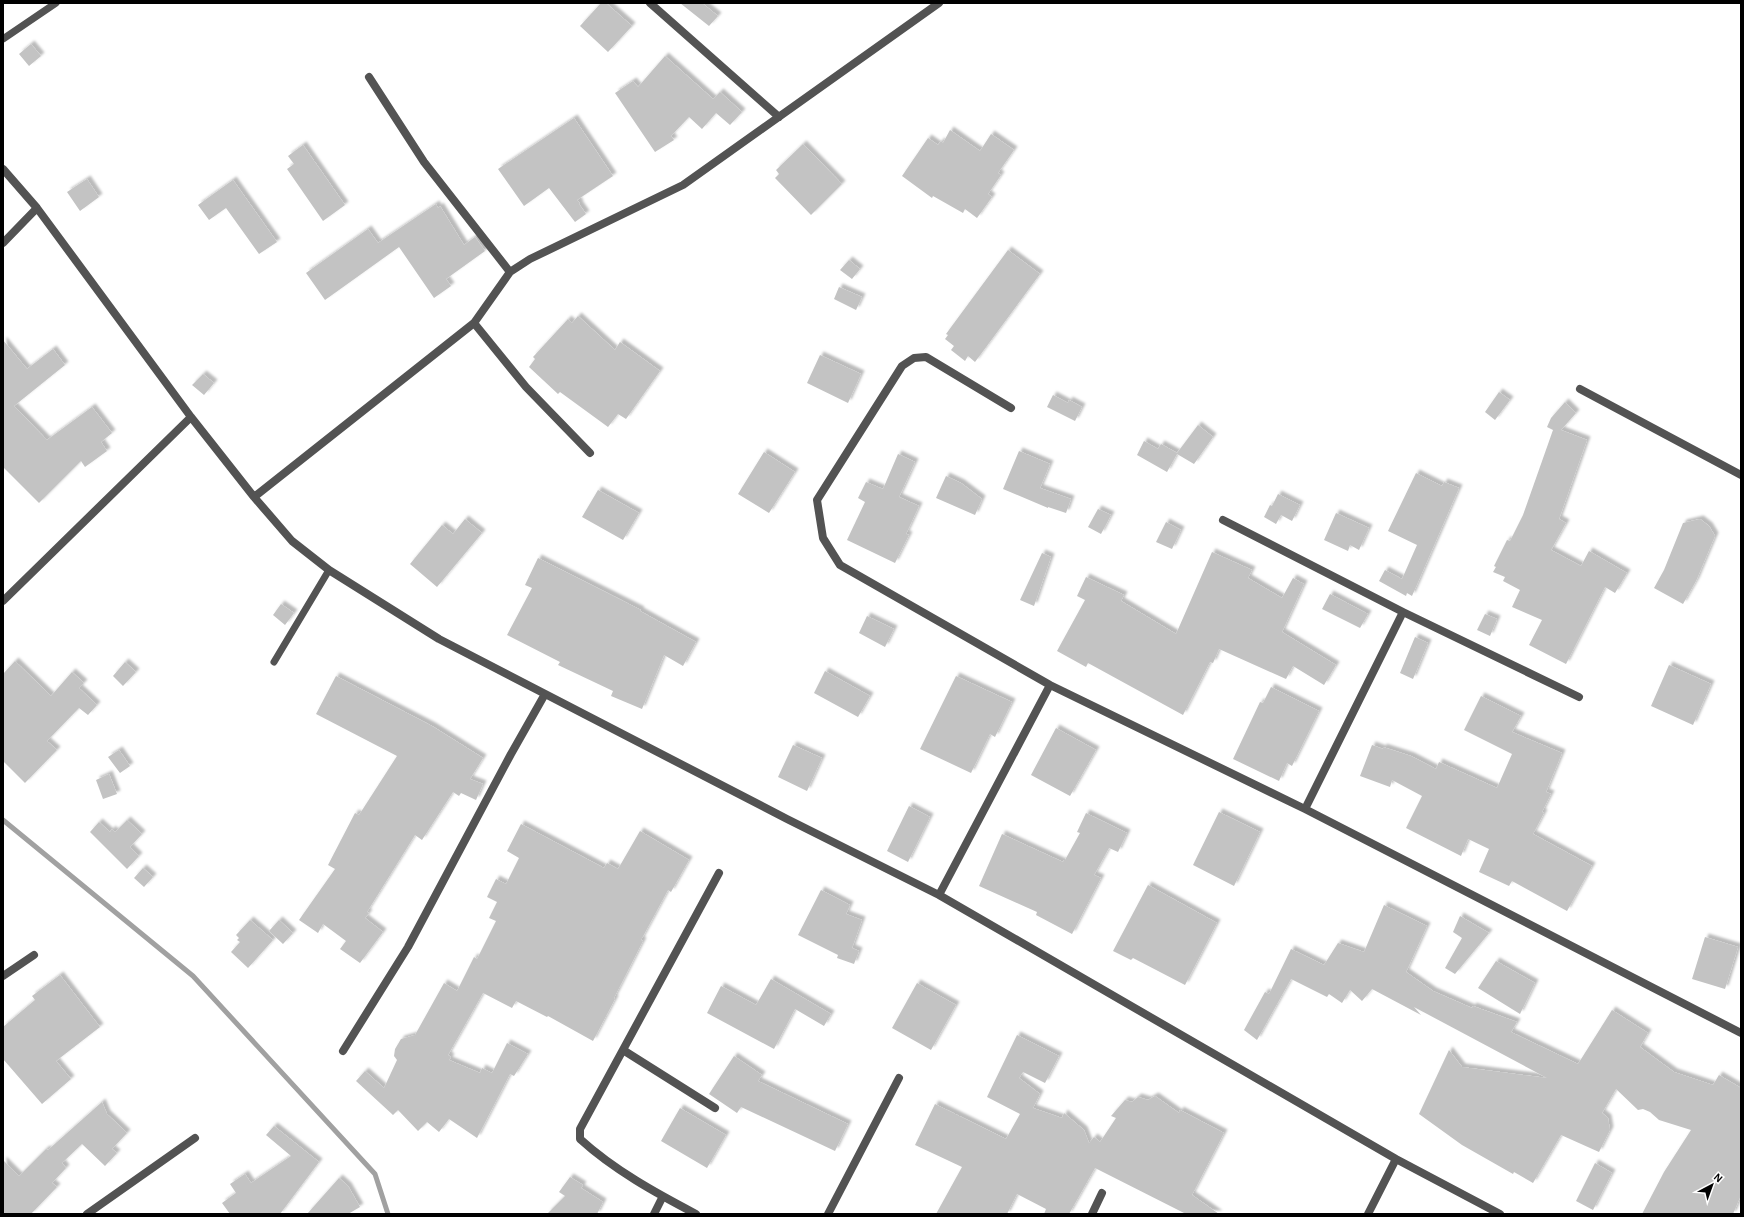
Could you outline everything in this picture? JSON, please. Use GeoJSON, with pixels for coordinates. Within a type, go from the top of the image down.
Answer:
{"type":"FeatureCollection","features":[{"type":"Feature","properties":{"kind":"street"},"geometry":{"type":"LineString","coordinates":[[650,3],[779,117]]}},
{"type":"Feature","properties":{"kind":"street"},"geometry":{"type":"LineString","coordinates":[[254,497],[474,323],[510,272],[537,256],[684,185],[939,3]]}},
{"type":"Feature","properties":{"kind":"street"},"geometry":{"type":"LineString","coordinates":[[369,77],[424,162],[510,272]]}},
{"type":"Feature","properties":{"kind":"street"},"geometry":{"type":"LineString","coordinates":[[3,169],[37,208],[191,417],[254,497],[292,541],[329,570],[440,639],[787,819],[939,895],[1396,1159],[1500,1214]]}},
{"type":"Feature","properties":{"kind":"street"},"geometry":{"type":"LineString","coordinates":[[3,243],[37,208]]}},
{"type":"Feature","properties":{"kind":"street"},"geometry":{"type":"LineString","coordinates":[[474,323],[526,387],[590,452]]}},
{"type":"Feature","properties":{"kind":"street"},"geometry":{"type":"LineString","coordinates":[[1011,408],[926,357],[914,358],[902,366],[817,500],[823,538],[840,565],[1050,685],[1306,809],[1741,1033]]}},
{"type":"Feature","properties":{"kind":"street"},"geometry":{"type":"LineString","coordinates":[[1580,389],[1741,475]]}},
{"type":"Feature","properties":{"kind":"street"},"geometry":{"type":"LineString","coordinates":[[3,601],[191,417]]}},
{"type":"Feature","properties":{"kind":"street"},"geometry":{"type":"LineString","coordinates":[[1223,520],[1403,612],[1579,697]]}},
{"type":"Feature","properties":{"kind":"street"},"geometry":{"type":"LineString","coordinates":[[1306,809],[1403,612]]}},
{"type":"Feature","properties":{"kind":"street"},"geometry":{"type":"LineString","coordinates":[[939,895],[1050,685]]}},
{"type":"Feature","properties":{"kind":"street"},"geometry":{"type":"LineString","coordinates":[[343,1051],[408,947],[511,754],[545,694]]}},
{"type":"Feature","properties":{"kind":"street"},"geometry":{"type":"LineString","coordinates":[[696,1214],[663,1196],[593,1151],[580,1139],[580,1129],[719,873]]}},
{"type":"Feature","properties":{"kind":"street"},"geometry":{"type":"LineString","coordinates":[[3,976],[34,955]]}},
{"type":"Feature","properties":{"kind":"street"},"geometry":{"type":"LineString","coordinates":[[623,1050],[715,1108]]}},
{"type":"Feature","properties":{"kind":"street"},"geometry":{"type":"LineString","coordinates":[[828,1214],[899,1078]]}},
{"type":"Feature","properties":{"kind":"street"},"geometry":{"type":"LineString","coordinates":[[87,1214],[195,1138]]}},
{"type":"Feature","properties":{"kind":"street"},"geometry":{"type":"LineString","coordinates":[[1368,1214],[1396,1159]]}},
{"type":"Feature","properties":{"kind":"street"},"geometry":{"type":"LineString","coordinates":[[1092,1214],[1102,1193]]}},
{"type":"Feature","properties":{"kind":"street"},"geometry":{"type":"LineString","coordinates":[[654,1214],[663,1196]]}},
{"type":"Feature","properties":{"kind":"lane"},"geometry":{"type":"LineString","coordinates":[[3,39],[56,3]]}},
{"type":"Feature","properties":{"kind":"lane"},"geometry":{"type":"LineString","coordinates":[[274,662],[329,570]]}},
{"type":"Feature","properties":{"kind":"building"},"geometry":{"type":"Polygon","coordinates":[[[601,3],[606,3],[632,26],[608,52],[580,26],[601,3]]]}},
{"type":"Feature","properties":{"kind":"building"},"geometry":{"type":"Polygon","coordinates":[[[680,3],[702,3],[718,16],[709,26],[680,3]]]}},
{"type":"Feature","properties":{"kind":"building"},"geometry":{"type":"Polygon","coordinates":[[[31,44],[41,56],[29,66],[19,54],[31,44]]]}},
{"type":"Feature","properties":{"kind":"building"},"geometry":{"type":"Polygon","coordinates":[[[665,56],[713,99],[720,92],[742,112],[730,125],[716,113],[702,129],[689,117],[671,136],[674,140],[655,152],[615,93],[633,81],[638,87],[665,56]]]}},
{"type":"Feature","properties":{"kind":"building"},"geometry":{"type":"Polygon","coordinates":[[[574,118],[613,176],[577,200],[586,214],[575,222],[549,188],[524,206],[498,169],[574,118]]]}},
{"type":"Feature","properties":{"kind":"building"},"geometry":{"type":"Polygon","coordinates":[[[950,130],[980,151],[991,134],[1014,150],[998,173],[1001,175],[988,194],[992,197],[977,218],[965,209],[963,213],[933,196],[932,198],[902,176],[928,138],[938,145],[941,141],[943,143],[950,130]]]}},
{"type":"Feature","properties":{"kind":"building"},"geometry":{"type":"Polygon","coordinates":[[[803,144],[842,184],[811,215],[775,178],[779,174],[776,170],[803,144]]]}},
{"type":"Feature","properties":{"kind":"building"},"geometry":{"type":"Polygon","coordinates":[[[303,145],[345,205],[323,221],[287,169],[294,164],[288,156],[303,145]]]}},
{"type":"Feature","properties":{"kind":"building"},"geometry":{"type":"Polygon","coordinates":[[[87,179],[99,197],[80,211],[67,192],[87,179]]]}},
{"type":"Feature","properties":{"kind":"building"},"geometry":{"type":"Polygon","coordinates":[[[233,180],[277,242],[259,254],[226,208],[209,220],[198,205],[233,180]]]}},
{"type":"Feature","properties":{"kind":"building"},"geometry":{"type":"Polygon","coordinates":[[[436,204],[438,208],[440,206],[464,245],[475,237],[485,251],[446,279],[451,286],[434,298],[399,247],[325,300],[306,273],[368,229],[378,243],[436,204]]]}},
{"type":"Feature","properties":{"kind":"building"},"geometry":{"type":"Polygon","coordinates":[[[1008,250],[1040,274],[975,362],[968,356],[965,361],[951,350],[954,346],[945,339],[948,335],[946,334],[1008,250]]]}},
{"type":"Feature","properties":{"kind":"building"},"geometry":{"type":"Polygon","coordinates":[[[849,260],[860,269],[852,279],[840,270],[849,260]]]}},
{"type":"Feature","properties":{"kind":"building"},"geometry":{"type":"Polygon","coordinates":[[[839,287],[862,297],[856,310],[834,299],[839,287]]]}},
{"type":"Feature","properties":{"kind":"building"},"geometry":{"type":"Polygon","coordinates":[[[578,316],[615,350],[620,342],[660,371],[626,419],[618,414],[608,427],[560,392],[558,394],[529,367],[535,359],[533,357],[568,319],[572,323],[578,316]]]}},
{"type":"Feature","properties":{"kind":"building"},"geometry":{"type":"Polygon","coordinates":[[[3,340],[27,369],[53,349],[65,365],[14,406],[47,440],[92,407],[112,433],[101,442],[107,451],[85,467],[81,461],[39,503],[3,467],[3,340]]]}},
{"type":"Feature","properties":{"kind":"building"},"geometry":{"type":"Polygon","coordinates":[[[820,355],[861,374],[848,403],[807,383],[820,355]]]}},
{"type":"Feature","properties":{"kind":"building"},"geometry":{"type":"Polygon","coordinates":[[[203,374],[214,383],[204,395],[192,385],[203,374]]]}},
{"type":"Feature","properties":{"kind":"building"},"geometry":{"type":"Polygon","coordinates":[[[1499,392],[1510,400],[1495,420],[1485,412],[1499,392]]]}},
{"type":"Feature","properties":{"kind":"building"},"geometry":{"type":"Polygon","coordinates":[[[1053,395],[1068,403],[1069,400],[1082,407],[1075,421],[1047,407],[1053,395]]]}},
{"type":"Feature","properties":{"kind":"building"},"geometry":{"type":"Polygon","coordinates":[[[1565,402],[1576,413],[1561,430],[1587,440],[1559,519],[1566,523],[1551,550],[1581,566],[1589,551],[1627,573],[1615,593],[1605,587],[1566,664],[1529,645],[1542,620],[1512,607],[1520,590],[1503,581],[1505,577],[1493,572],[1496,567],[1494,566],[1507,540],[1510,541],[1523,515],[1553,430],[1547,427],[1551,418],[1565,402]]]}},
{"type":"Feature","properties":{"kind":"building"},"geometry":{"type":"Polygon","coordinates":[[[1198,425],[1213,437],[1194,464],[1177,454],[1167,472],[1137,455],[1144,441],[1158,449],[1161,444],[1177,453],[1198,425]]]}},
{"type":"Feature","properties":{"kind":"building"},"geometry":{"type":"Polygon","coordinates":[[[1019,451],[1050,464],[1040,488],[1071,499],[1066,513],[1048,508],[1003,489],[1019,451]]]}},
{"type":"Feature","properties":{"kind":"building"},"geometry":{"type":"Polygon","coordinates":[[[764,452],[795,472],[769,513],[738,494],[764,452]]]}},
{"type":"Feature","properties":{"kind":"building"},"geometry":{"type":"Polygon","coordinates":[[[898,454],[915,462],[899,497],[919,506],[906,534],[909,535],[895,563],[847,540],[865,502],[858,498],[866,482],[883,489],[898,454]]]}},
{"type":"Feature","properties":{"kind":"building"},"geometry":{"type":"Polygon","coordinates":[[[1416,473],[1442,486],[1444,482],[1459,488],[1412,596],[1407,593],[1406,596],[1379,581],[1385,570],[1402,579],[1417,545],[1388,531],[1416,473]]]}},
{"type":"Feature","properties":{"kind":"building"},"geometry":{"type":"Polygon","coordinates":[[[946,476],[961,483],[982,499],[975,515],[936,498],[946,476]]]}},
{"type":"Feature","properties":{"kind":"building"},"geometry":{"type":"Polygon","coordinates":[[[598,490],[639,513],[623,540],[582,517],[598,490]]]}},
{"type":"Feature","properties":{"kind":"building"},"geometry":{"type":"Polygon","coordinates":[[[1278,494],[1300,505],[1292,521],[1281,515],[1276,524],[1264,517],[1278,494]]]}},
{"type":"Feature","properties":{"kind":"building"},"geometry":{"type":"Polygon","coordinates":[[[1098,509],[1111,515],[1101,534],[1088,527],[1098,509]]]}},
{"type":"Feature","properties":{"kind":"building"},"geometry":{"type":"Polygon","coordinates":[[[1336,513],[1369,528],[1359,550],[1350,545],[1348,551],[1324,540],[1336,513]]]}},
{"type":"Feature","properties":{"kind":"building"},"geometry":{"type":"Polygon","coordinates":[[[465,519],[482,533],[437,587],[410,564],[442,525],[453,534],[465,519]]]}},
{"type":"Feature","properties":{"kind":"building"},"geometry":{"type":"Polygon","coordinates":[[[1700,519],[1709,526],[1715,536],[1696,581],[1683,604],[1654,588],[1664,570],[1683,523],[1700,519]]]}},
{"type":"Feature","properties":{"kind":"building"},"geometry":{"type":"Polygon","coordinates":[[[1166,522],[1181,530],[1172,549],[1156,542],[1166,522]]]}},
{"type":"Feature","properties":{"kind":"building"},"geometry":{"type":"Polygon","coordinates":[[[1212,552],[1252,570],[1248,578],[1282,598],[1293,578],[1304,584],[1282,632],[1336,665],[1324,685],[1293,666],[1286,679],[1219,649],[1213,663],[1210,662],[1183,715],[1088,663],[1086,667],[1057,651],[1085,600],[1077,596],[1086,577],[1124,595],[1121,601],[1176,634],[1212,552]]]}},
{"type":"Feature","properties":{"kind":"building"},"geometry":{"type":"Polygon","coordinates":[[[1042,553],[1051,557],[1034,606],[1020,600],[1042,553]]]}},
{"type":"Feature","properties":{"kind":"building"},"geometry":{"type":"Polygon","coordinates":[[[538,558],[641,610],[640,611],[696,642],[683,666],[664,655],[642,709],[611,696],[613,691],[558,665],[560,662],[507,635],[532,588],[525,585],[538,558]]]}},
{"type":"Feature","properties":{"kind":"building"},"geometry":{"type":"Polygon","coordinates":[[[1330,594],[1368,614],[1360,628],[1322,609],[1330,594]]]}},
{"type":"Feature","properties":{"kind":"building"},"geometry":{"type":"Polygon","coordinates":[[[281,604],[294,613],[285,625],[273,615],[281,604]]]}},
{"type":"Feature","properties":{"kind":"building"},"geometry":{"type":"Polygon","coordinates":[[[1485,614],[1497,619],[1490,636],[1477,630],[1485,614]]]}},
{"type":"Feature","properties":{"kind":"building"},"geometry":{"type":"Polygon","coordinates":[[[867,616],[894,629],[885,647],[859,633],[867,616]]]}},
{"type":"Feature","properties":{"kind":"building"},"geometry":{"type":"Polygon","coordinates":[[[1415,637],[1428,643],[1413,679],[1400,673],[1415,637]]]}},
{"type":"Feature","properties":{"kind":"building"},"geometry":{"type":"Polygon","coordinates":[[[15,661],[51,696],[72,672],[84,683],[79,688],[97,705],[88,715],[79,708],[47,741],[57,750],[25,783],[3,761],[3,674],[15,661]]]}},
{"type":"Feature","properties":{"kind":"building"},"geometry":{"type":"Polygon","coordinates":[[[125,662],[136,672],[123,686],[113,676],[125,662]]]}},
{"type":"Feature","properties":{"kind":"building"},"geometry":{"type":"Polygon","coordinates":[[[1669,665],[1711,684],[1693,725],[1651,706],[1669,665]]]}},
{"type":"Feature","properties":{"kind":"building"},"geometry":{"type":"Polygon","coordinates":[[[825,671],[870,696],[858,717],[814,693],[825,671]]]}},
{"type":"Feature","properties":{"kind":"building"},"geometry":{"type":"Polygon","coordinates":[[[336,676],[432,726],[483,758],[470,779],[483,784],[476,800],[461,793],[459,796],[453,792],[422,840],[415,835],[367,912],[369,913],[365,918],[383,932],[360,963],[340,949],[346,941],[323,924],[318,933],[299,920],[335,869],[328,865],[355,813],[359,815],[397,756],[316,714],[336,676]]]}},
{"type":"Feature","properties":{"kind":"building"},"geometry":{"type":"Polygon","coordinates":[[[956,676],[1012,702],[995,737],[990,734],[971,773],[920,749],[956,676]]]}},
{"type":"Feature","properties":{"kind":"building"},"geometry":{"type":"Polygon","coordinates":[[[1271,687],[1319,711],[1292,766],[1287,763],[1279,781],[1233,759],[1260,702],[1263,703],[1271,687]]]}},
{"type":"Feature","properties":{"kind":"building"},"geometry":{"type":"Polygon","coordinates":[[[1481,696],[1521,716],[1512,732],[1562,753],[1546,792],[1551,794],[1542,812],[1544,813],[1533,834],[1592,866],[1567,911],[1512,881],[1509,886],[1479,872],[1489,849],[1468,839],[1461,856],[1406,828],[1422,796],[1392,780],[1390,787],[1360,776],[1372,745],[1411,756],[1436,769],[1439,762],[1497,788],[1512,754],[1464,730],[1481,696]]]}},
{"type":"Feature","properties":{"kind":"building"},"geometry":{"type":"Polygon","coordinates":[[[1056,728],[1096,750],[1070,796],[1031,775],[1056,728]]]}},
{"type":"Feature","properties":{"kind":"building"},"geometry":{"type":"Polygon","coordinates":[[[793,745],[822,758],[807,791],[778,777],[793,745]]]}},
{"type":"Feature","properties":{"kind":"building"},"geometry":{"type":"Polygon","coordinates":[[[119,750],[130,766],[120,773],[108,757],[119,750]]]}},
{"type":"Feature","properties":{"kind":"building"},"geometry":{"type":"Polygon","coordinates":[[[109,774],[117,794],[103,799],[96,780],[109,774]]]}},
{"type":"Feature","properties":{"kind":"building"},"geometry":{"type":"Polygon","coordinates":[[[909,806],[930,817],[908,862],[887,851],[909,806]]]}},
{"type":"Feature","properties":{"kind":"building"},"geometry":{"type":"Polygon","coordinates":[[[1219,812],[1260,832],[1234,886],[1193,865],[1219,812]]]}},
{"type":"Feature","properties":{"kind":"building"},"geometry":{"type":"Polygon","coordinates":[[[1086,813],[1127,833],[1118,852],[1109,848],[1094,875],[1101,878],[1072,934],[1036,915],[1037,912],[979,886],[1002,834],[1063,862],[1080,833],[1077,832],[1086,813]]]}},
{"type":"Feature","properties":{"kind":"building"},"geometry":{"type":"Polygon","coordinates":[[[127,820],[142,834],[130,847],[139,856],[127,869],[90,832],[99,822],[110,832],[112,829],[115,832],[127,820]]]}},
{"type":"Feature","properties":{"kind":"building"},"geometry":{"type":"Polygon","coordinates":[[[521,824],[604,868],[607,863],[618,869],[640,831],[689,860],[671,892],[668,890],[641,940],[643,941],[593,1041],[548,1016],[547,1017],[516,1001],[512,1008],[483,993],[448,1055],[451,1057],[449,1060],[480,1073],[482,1068],[492,1073],[507,1043],[528,1054],[514,1076],[510,1074],[477,1138],[449,1119],[439,1132],[427,1122],[418,1131],[398,1110],[393,1115],[356,1081],[365,1071],[384,1088],[397,1060],[394,1056],[395,1049],[401,1039],[415,1035],[444,983],[457,991],[474,957],[477,959],[496,921],[489,918],[497,902],[487,897],[496,879],[506,884],[519,858],[507,851],[521,824]]]}},
{"type":"Feature","properties":{"kind":"building"},"geometry":{"type":"Polygon","coordinates":[[[143,868],[153,877],[144,887],[134,878],[143,868]]]}},
{"type":"Feature","properties":{"kind":"building"},"geometry":{"type":"Polygon","coordinates":[[[1148,885],[1217,923],[1185,985],[1133,958],[1131,960],[1113,951],[1148,885]]]}},
{"type":"Feature","properties":{"kind":"building"},"geometry":{"type":"Polygon","coordinates":[[[821,890],[850,905],[846,914],[862,920],[852,948],[859,951],[854,964],[837,958],[838,955],[798,935],[821,890]]]}},
{"type":"Feature","properties":{"kind":"building"},"geometry":{"type":"Polygon","coordinates":[[[1384,905],[1427,926],[1406,972],[1433,991],[1472,1008],[1473,1006],[1517,1022],[1511,1032],[1578,1064],[1612,1010],[1648,1033],[1640,1047],[1674,1072],[1713,1085],[1719,1075],[1741,1088],[1741,1195],[1733,1214],[1642,1214],[1664,1172],[1691,1130],[1659,1120],[1650,1112],[1643,1109],[1638,1110],[1616,1089],[1602,1113],[1608,1118],[1610,1130],[1599,1152],[1561,1135],[1533,1183],[1514,1172],[1513,1174],[1462,1145],[1419,1114],[1449,1050],[1462,1067],[1547,1078],[1414,1007],[1421,1015],[1372,989],[1362,1001],[1350,990],[1342,1003],[1329,994],[1327,997],[1291,979],[1257,1040],[1244,1030],[1265,992],[1269,994],[1291,949],[1324,965],[1338,943],[1364,952],[1384,905]]]}},
{"type":"Feature","properties":{"kind":"building"},"geometry":{"type":"Polygon","coordinates":[[[1460,916],[1489,933],[1455,974],[1445,968],[1462,938],[1453,932],[1460,916]]]}},
{"type":"Feature","properties":{"kind":"building"},"geometry":{"type":"Polygon","coordinates":[[[250,920],[273,940],[248,968],[231,952],[240,942],[237,940],[239,938],[236,935],[250,920]]]}},
{"type":"Feature","properties":{"kind":"building"},"geometry":{"type":"Polygon","coordinates":[[[279,920],[293,933],[283,944],[269,931],[279,920]]]}},
{"type":"Feature","properties":{"kind":"building"},"geometry":{"type":"Polygon","coordinates":[[[1705,937],[1738,947],[1725,989],[1692,979],[1705,937]]]}},
{"type":"Feature","properties":{"kind":"building"},"geometry":{"type":"Polygon","coordinates":[[[1496,961],[1535,983],[1520,1014],[1478,988],[1496,961]]]}},
{"type":"Feature","properties":{"kind":"building"},"geometry":{"type":"Polygon","coordinates":[[[60,975],[100,1027],[56,1061],[71,1079],[42,1104],[3,1059],[3,1027],[35,1000],[32,996],[60,975]]]}},
{"type":"Feature","properties":{"kind":"building"},"geometry":{"type":"Polygon","coordinates":[[[771,979],[831,1014],[824,1026],[795,1009],[774,1049],[707,1013],[721,986],[756,1005],[771,979]]]}},
{"type":"Feature","properties":{"kind":"building"},"geometry":{"type":"Polygon","coordinates":[[[917,983],[956,1005],[931,1050],[892,1028],[917,983]]]}},
{"type":"Feature","properties":{"kind":"building"},"geometry":{"type":"Polygon","coordinates":[[[1017,1035],[1059,1056],[1045,1083],[1023,1072],[1019,1078],[1040,1094],[1033,1108],[1062,1118],[1064,1113],[1084,1130],[1089,1143],[1094,1137],[1100,1142],[1116,1118],[1111,1116],[1125,1100],[1132,1102],[1138,1097],[1148,1100],[1155,1096],[1179,1113],[1180,1110],[1224,1133],[1192,1195],[1219,1214],[1186,1214],[1095,1168],[1069,1214],[1044,1214],[1046,1209],[1017,1194],[1007,1214],[936,1214],[962,1167],[915,1145],[935,1104],[1006,1139],[1020,1114],[987,1097],[1017,1035]]]}},
{"type":"Feature","properties":{"kind":"building"},"geometry":{"type":"Polygon","coordinates":[[[734,1056],[762,1075],[758,1081],[848,1124],[835,1151],[741,1107],[737,1113],[709,1094],[734,1056]]]}},
{"type":"Feature","properties":{"kind":"building"},"geometry":{"type":"Polygon","coordinates":[[[102,1102],[107,1114],[127,1133],[112,1149],[117,1153],[105,1166],[82,1144],[62,1163],[66,1168],[52,1183],[57,1187],[31,1214],[3,1214],[3,1160],[19,1176],[46,1149],[48,1150],[102,1102]]]}},
{"type":"Feature","properties":{"kind":"building"},"geometry":{"type":"Polygon","coordinates":[[[680,1108],[726,1135],[707,1168],[661,1141],[680,1108]]]}},
{"type":"Feature","properties":{"kind":"building"},"geometry":{"type":"Polygon","coordinates":[[[274,1126],[319,1162],[280,1214],[230,1214],[222,1203],[236,1193],[230,1184],[245,1174],[251,1183],[291,1156],[266,1135],[274,1126]]]}},
{"type":"Feature","properties":{"kind":"building"},"geometry":{"type":"Polygon","coordinates":[[[1595,1163],[1612,1173],[1593,1210],[1576,1201],[1595,1163]]]}},
{"type":"Feature","properties":{"kind":"building"},"geometry":{"type":"Polygon","coordinates":[[[570,1177],[583,1185],[581,1188],[603,1202],[597,1214],[547,1214],[565,1196],[559,1192],[570,1177]]]}},
{"type":"Feature","properties":{"kind":"building"},"geometry":{"type":"Polygon","coordinates":[[[339,1178],[348,1186],[360,1207],[348,1214],[307,1214],[339,1178]]]}},
{"type":"Feature","properties":{"kind":"waterway"},"geometry":{"type":"LineString","coordinates":[[3,820],[193,976],[375,1174],[388,1214]]}}]}
